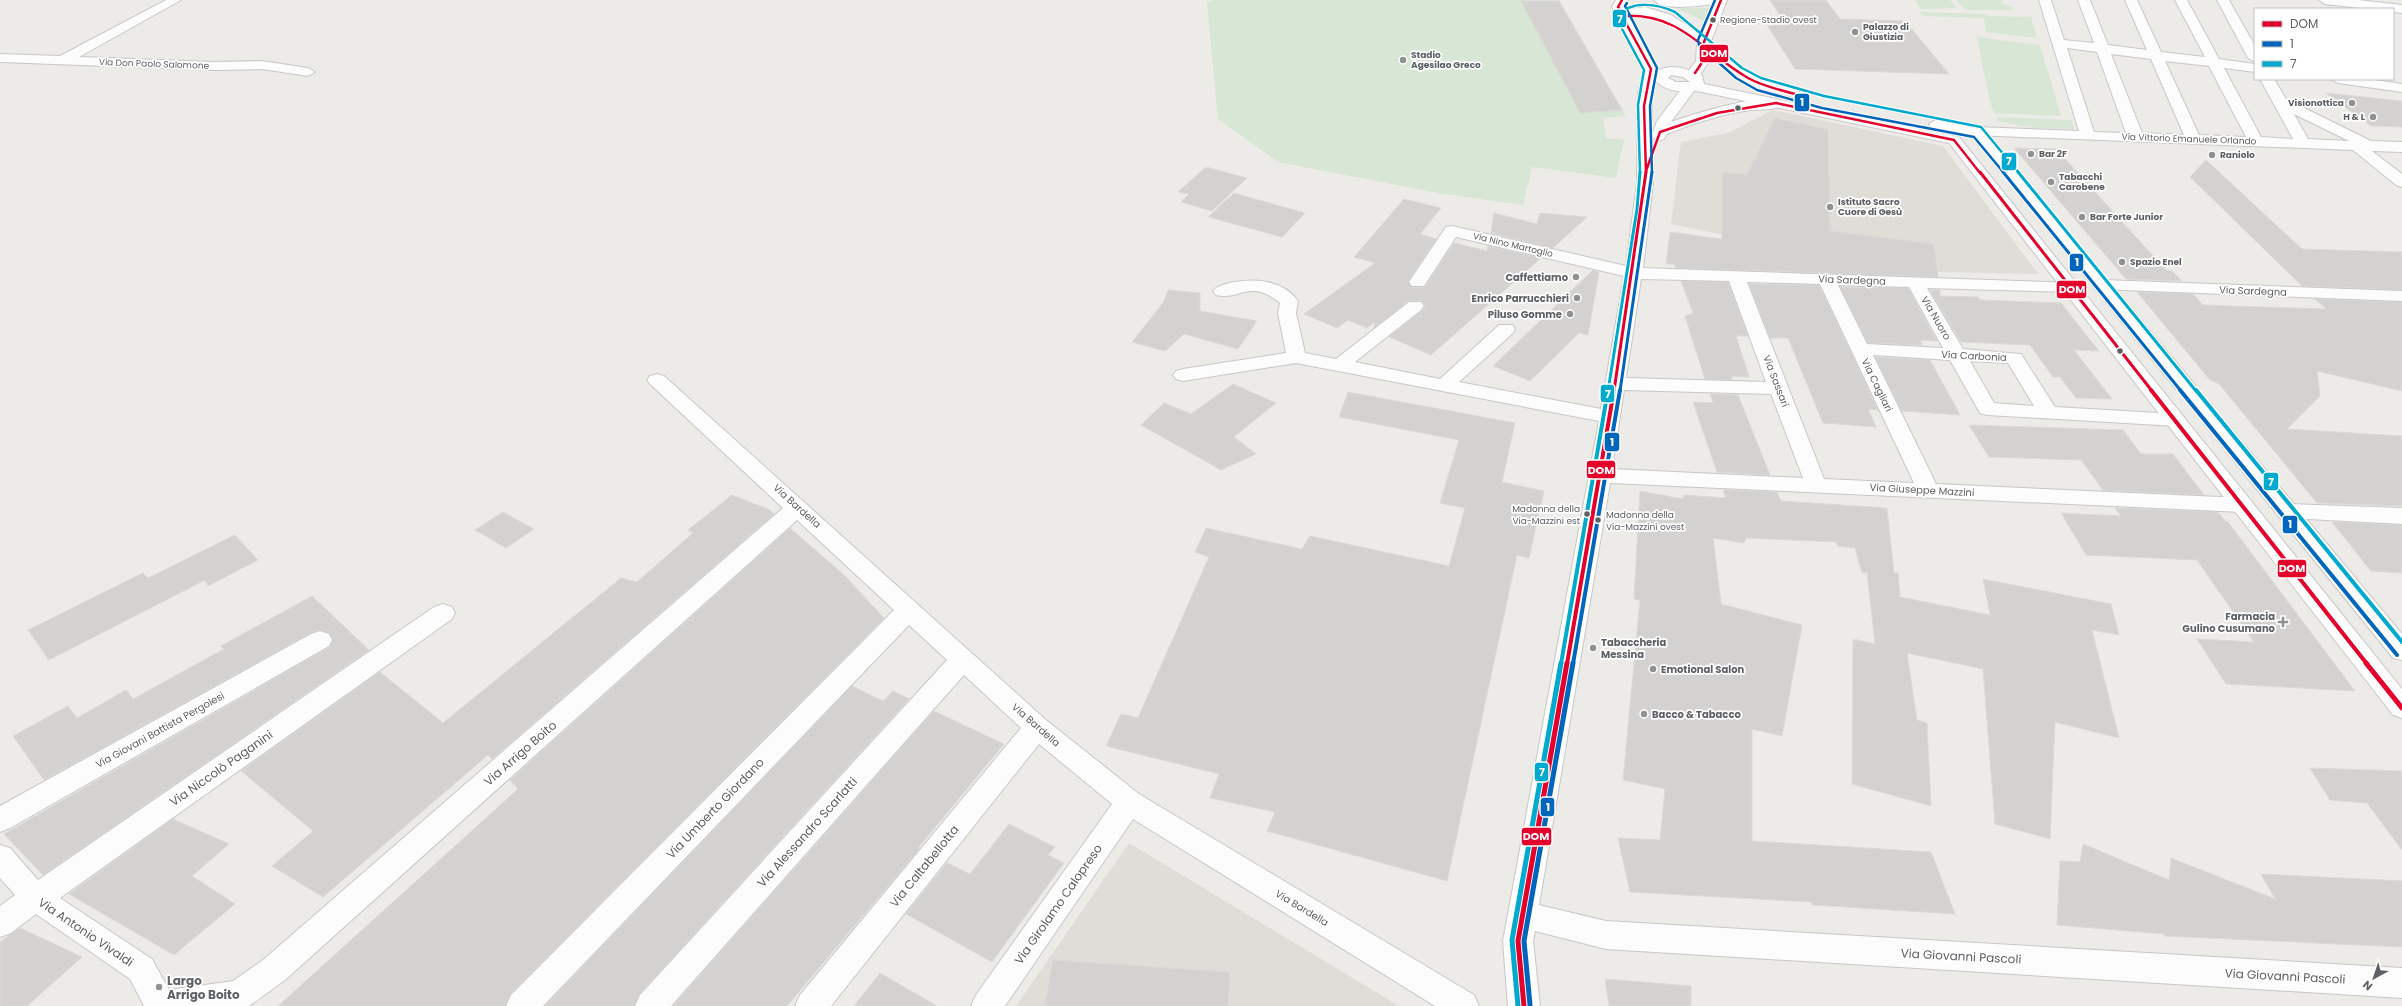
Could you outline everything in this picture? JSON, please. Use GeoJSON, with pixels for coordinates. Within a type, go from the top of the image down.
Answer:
{"type":"FeatureCollection","features":[{"type":"Feature","properties":{"kind":"street"},"geometry":{"type":"LineString","coordinates":[[62,60],[175,0]]}},
{"type":"Feature","properties":{"kind":"street"},"geometry":{"type":"LineString","coordinates":[[1622,0],[1618,7],[1625,16],[1627,25],[1655,75],[1673,86],[1693,81],[1823,102]]}},
{"type":"Feature","properties":{"kind":"street"},"geometry":{"type":"LineString","coordinates":[[1660,0],[1689,4],[1715,0]]}},
{"type":"Feature","properties":{"kind":"street"},"geometry":{"type":"LineString","coordinates":[[1646,171],[1664,121],[1693,81],[1703,61],[1704,42],[1721,0]]}},
{"type":"Feature","properties":{"kind":"street"},"geometry":{"type":"LineString","coordinates":[[2045,0],[2088,136]]}},
{"type":"Feature","properties":{"kind":"street"},"geometry":{"type":"LineString","coordinates":[[2084,0],[2136,138]]}},
{"type":"Feature","properties":{"kind":"street"},"geometry":{"type":"LineString","coordinates":[[2131,0],[2194,140]]}},
{"type":"Feature","properties":{"kind":"street"},"geometry":{"type":"LineString","coordinates":[[2181,0],[2256,142]]}},
{"type":"Feature","properties":{"kind":"street"},"geometry":{"type":"LineString","coordinates":[[2223,0],[2254,56]]}},
{"type":"Feature","properties":{"kind":"street"},"geometry":{"type":"LineString","coordinates":[[2325,0],[2393,8]]}},
{"type":"Feature","properties":{"kind":"street"},"geometry":{"type":"LineString","coordinates":[[1625,16],[1639,9],[1662,12],[1677,20],[1739,73],[1759,84],[1823,102]]}},
{"type":"Feature","properties":{"kind":"street"},"geometry":{"type":"LineString","coordinates":[[2058,43],[2254,68]]}},
{"type":"Feature","properties":{"kind":"street","name":"Via Don Paolo Salomone"},"geometry":{"type":"LineString","coordinates":[[0,58],[214,66],[262,65],[308,72]]}},
{"type":"Feature","properties":{"kind":"street"},"geometry":{"type":"LineString","coordinates":[[1524,1006],[1518,941],[1601,476],[1633,273],[1646,171],[1644,118],[1655,75]]}},
{"type":"Feature","properties":{"kind":"street"},"geometry":{"type":"LineString","coordinates":[[2268,80],[2303,143]]}},
{"type":"Feature","properties":{"kind":"street"},"geometry":{"type":"LineString","coordinates":[[2345,80],[2402,88]]}},
{"type":"Feature","properties":{"kind":"street"},"geometry":{"type":"LineString","coordinates":[[1693,81],[1776,104],[1954,140],[2402,708]]}},
{"type":"Feature","properties":{"kind":"street","name":"Via Vittorio Emanuele Orlando"},"geometry":{"type":"LineString","coordinates":[[1823,102],[1977,132],[2402,147]]}},
{"type":"Feature","properties":{"kind":"street"},"geometry":{"type":"LineString","coordinates":[[2280,102],[2372,146]]}},
{"type":"Feature","properties":{"kind":"street"},"geometry":{"type":"LineString","coordinates":[[1660,132],[1710,112],[1733,107],[1776,104]]}},
{"type":"Feature","properties":{"kind":"street"},"geometry":{"type":"LineString","coordinates":[[1977,132],[2289,511],[2402,651]]}},
{"type":"Feature","properties":{"kind":"street"},"geometry":{"type":"LineString","coordinates":[[2356,145],[2402,182]]}},
{"type":"Feature","properties":{"kind":"street","name":"Via Nino Martoglio"},"geometry":{"type":"LineString","coordinates":[[1418,282],[1452,231],[1633,273]]}},
{"type":"Feature","properties":{"kind":"street","name":"Via Sardegna"},"geometry":{"type":"LineString","coordinates":[[1633,273],[2071,287]]}},
{"type":"Feature","properties":{"kind":"street","name":"Via Sassari"},"geometry":{"type":"LineString","coordinates":[[1736,276],[1816,486]]}},
{"type":"Feature","properties":{"kind":"street","name":"Via Cagliari"},"geometry":{"type":"LineString","coordinates":[[1827,280],[1928,490]]}},
{"type":"Feature","properties":{"kind":"street","name":"Via Nuoro"},"geometry":{"type":"LineString","coordinates":[[1915,282],[1987,409],[2049,413]]}},
{"type":"Feature","properties":{"kind":"street"},"geometry":{"type":"LineString","coordinates":[[1222,291],[1238,285],[1262,286],[1276,289],[1289,301],[1286,313],[1296,357]]}},
{"type":"Feature","properties":{"kind":"street","name":"Via Sardegna"},"geometry":{"type":"LineString","coordinates":[[2103,285],[2402,296]]}},
{"type":"Feature","properties":{"kind":"street"},"geometry":{"type":"LineString","coordinates":[[1340,365],[1415,306]]}},
{"type":"Feature","properties":{"kind":"street"},"geometry":{"type":"LineString","coordinates":[[1445,385],[1506,329]]}},
{"type":"Feature","properties":{"kind":"street","name":"Via Carbonia"},"geometry":{"type":"LineString","coordinates":[[1860,349],[2014,358],[2049,413]]}},
{"type":"Feature","properties":{"kind":"street"},"geometry":{"type":"LineString","coordinates":[[1183,375],[1296,357],[1610,417]]}},
{"type":"Feature","properties":{"kind":"street","name":"Via Bardella"},"geometry":{"type":"LineString","coordinates":[[657,380],[798,507],[1037,727],[1129,802],[1463,1006]]}},
{"type":"Feature","properties":{"kind":"street"},"geometry":{"type":"LineString","coordinates":[[1615,384],[1779,388]]}},
{"type":"Feature","properties":{"kind":"street"},"geometry":{"type":"LineString","coordinates":[[2049,413],[2176,420]]}},
{"type":"Feature","properties":{"kind":"street","name":"Via Giuseppe Mazzini"},"geometry":{"type":"LineString","coordinates":[[1601,476],[2242,504]]}},
{"type":"Feature","properties":{"kind":"street","name":"Via Arrigo Boito"},"geometry":{"type":"LineString","coordinates":[[246,1000],[274,970],[798,507]]}},
{"type":"Feature","properties":{"kind":"street"},"geometry":{"type":"LineString","coordinates":[[2289,511],[2402,516]]}},
{"type":"Feature","properties":{"kind":"street","name":"Via Umberto Giordano"},"geometry":{"type":"LineString","coordinates":[[522,1006],[909,610]]}},
{"type":"Feature","properties":{"kind":"street","name":"Via Niccolò Paganini"},"geometry":{"type":"LineString","coordinates":[[0,923],[443,613]]}},
{"type":"Feature","properties":{"kind":"street","name":"Via Giovani Battista Pergolesi"},"geometry":{"type":"LineString","coordinates":[[0,820],[320,640]]}},
{"type":"Feature","properties":{"kind":"street","name":"Via Alessandro Scarlatti"},"geometry":{"type":"LineString","coordinates":[[651,1006],[963,659]]}},
{"type":"Feature","properties":{"kind":"street","name":"Via Caltabellotta"},"geometry":{"type":"LineString","coordinates":[[811,1006],[1037,727]]}},
{"type":"Feature","properties":{"kind":"street","name":"Via Girolamo Calopreso"},"geometry":{"type":"LineString","coordinates":[[987,1006],[1129,802]]}},
{"type":"Feature","properties":{"kind":"street","name":"Via Antonio Vivaldi"},"geometry":{"type":"LineString","coordinates":[[0,857],[36,898],[141,969],[161,1006]]}},
{"type":"Feature","properties":{"kind":"street","name":"Via Giovanni Pascoli"},"geometry":{"type":"LineString","coordinates":[[1523,915],[1606,935],[2402,982]]}},
{"type":"Feature","properties":{"kind":"street"},"geometry":{"type":"LineString","coordinates":[[161,1006],[246,1000]]}},
{"type":"Feature","properties":{"kind":"shaded area","name":"Istituto Sacro Cuore di Gesù"},"geometry":{"type":"Polygon","coordinates":[[[1773,110],[1943,146],[2038,274],[1900,271],[1671,224],[1681,142],[1728,133],[1773,110]]]}},
{"type":"Feature","properties":{"kind":"shaded area"},"geometry":{"type":"Polygon","coordinates":[[[1129,843],[1399,1006],[1016,1006],[1129,843]]]}},
{"type":"Feature","properties":{"kind":"green space","name":"Stadio Agesilao Greco"},"geometry":{"type":"Polygon","coordinates":[[[1214,0],[1559,0],[1626,116],[1603,118],[1606,138],[1624,140],[1616,178],[1532,167],[1523,205],[1438,193],[1278,162],[1218,119],[1207,3],[1214,0]]]}},
{"type":"Feature","properties":{"kind":"green space"},"geometry":{"type":"Polygon","coordinates":[[[1914,0],[1950,0],[1957,8],[1921,9],[1914,0]]]}},
{"type":"Feature","properties":{"kind":"green space"},"geometry":{"type":"Polygon","coordinates":[[[1956,0],[2003,0],[2000,3],[2012,7],[2013,10],[1966,10],[1956,0]]]}},
{"type":"Feature","properties":{"kind":"green space"},"geometry":{"type":"Polygon","coordinates":[[[1676,8],[1711,8],[1704,21],[1676,8]]]}},
{"type":"Feature","properties":{"kind":"green space"},"geometry":{"type":"Polygon","coordinates":[[[1919,12],[2031,17],[2037,38],[1986,32],[1984,18],[1922,16],[1919,12]]]}},
{"type":"Feature","properties":{"kind":"green space"},"geometry":{"type":"Polygon","coordinates":[[[1977,37],[2040,45],[2061,116],[1994,113],[1990,102],[1977,37]]]}},
{"type":"Feature","properties":{"kind":"green space"},"geometry":{"type":"Polygon","coordinates":[[[1996,117],[2072,120],[2074,129],[2034,128],[1997,121],[1996,117]]]}},
{"type":"Feature","properties":{"kind":"building"},"geometry":{"type":"Polygon","coordinates":[[[1770,0],[1826,0],[1840,19],[1905,21],[1949,74],[1795,69],[1767,25],[1773,26],[1768,16],[1781,17],[1770,0]]]}},
{"type":"Feature","properties":{"kind":"building"},"geometry":{"type":"Polygon","coordinates":[[[1521,1],[1559,1],[1622,110],[1580,113],[1521,1]]]}},
{"type":"Feature","properties":{"kind":"building"},"geometry":{"type":"Polygon","coordinates":[[[2326,93],[2402,101],[2402,127],[2371,126],[2326,93]]]}},
{"type":"Feature","properties":{"kind":"building"},"geometry":{"type":"Polygon","coordinates":[[[1775,118],[1828,129],[1830,231],[1934,244],[1938,277],[1676,268],[1674,264],[1666,264],[1670,232],[1722,239],[1722,172],[1747,175],[1775,118]]]}},
{"type":"Feature","properties":{"kind":"building"},"geometry":{"type":"Polygon","coordinates":[[[2014,148],[2056,149],[2166,270],[2172,271],[2182,281],[2126,279],[2014,148]]]}},
{"type":"Feature","properties":{"kind":"building"},"geometry":{"type":"Polygon","coordinates":[[[2206,160],[2302,249],[2402,252],[2402,290],[2302,286],[2190,177],[2206,160]]]}},
{"type":"Feature","properties":{"kind":"building"},"geometry":{"type":"Polygon","coordinates":[[[1206,167],[1247,178],[1212,211],[1181,202],[1189,194],[1178,192],[1206,167]]]}},
{"type":"Feature","properties":{"kind":"building"},"geometry":{"type":"Polygon","coordinates":[[[1234,193],[1305,213],[1282,237],[1208,217],[1234,193]]]}},
{"type":"Feature","properties":{"kind":"building"},"geometry":{"type":"Polygon","coordinates":[[[1404,199],[1441,208],[1420,234],[1436,239],[1408,281],[1412,288],[1425,287],[1454,243],[1487,251],[1488,246],[1541,258],[1431,355],[1389,337],[1422,311],[1426,306],[1421,300],[1408,301],[1373,329],[1375,322],[1367,328],[1348,320],[1337,328],[1304,314],[1375,263],[1354,257],[1404,199]]]}},
{"type":"Feature","properties":{"kind":"building"},"geometry":{"type":"Polygon","coordinates":[[[1494,213],[1537,224],[1540,213],[1587,217],[1553,248],[1491,233],[1494,213]]]}},
{"type":"Feature","properties":{"kind":"building"},"geometry":{"type":"Polygon","coordinates":[[[1593,270],[1599,272],[1588,335],[1579,333],[1530,381],[1493,366],[1593,270]]]}},
{"type":"Feature","properties":{"kind":"building"},"geometry":{"type":"Polygon","coordinates":[[[1681,281],[1728,282],[1748,336],[1736,336],[1749,377],[1731,376],[1732,380],[1705,379],[1685,316],[1693,313],[1681,281]]]}},
{"type":"Feature","properties":{"kind":"building"},"geometry":{"type":"Polygon","coordinates":[[[1749,284],[1819,285],[1878,410],[1868,409],[1876,427],[1823,423],[1788,338],[1770,338],[1749,284]]]}},
{"type":"Feature","properties":{"kind":"building"},"geometry":{"type":"Polygon","coordinates":[[[1840,287],[1908,288],[1937,341],[1920,340],[1922,345],[1868,343],[1840,287]]]}},
{"type":"Feature","properties":{"kind":"building"},"geometry":{"type":"Polygon","coordinates":[[[1168,290],[1200,293],[1200,311],[1257,321],[1238,349],[1184,334],[1165,351],[1132,342],[1163,303],[1168,290]]]}},
{"type":"Feature","properties":{"kind":"building"},"geometry":{"type":"Polygon","coordinates":[[[1930,290],[1940,290],[1940,296],[1978,297],[1980,300],[2061,303],[2099,351],[2074,350],[2112,399],[2076,398],[2060,377],[2053,377],[2030,345],[1961,342],[1930,290]]]}},
{"type":"Feature","properties":{"kind":"building"},"geometry":{"type":"Polygon","coordinates":[[[2137,292],[2193,294],[2203,305],[2326,309],[2315,299],[2402,302],[2402,391],[2317,371],[2320,396],[2287,429],[2402,436],[2402,506],[2317,503],[2219,384],[2210,380],[2137,292]]]}},
{"type":"Feature","properties":{"kind":"building"},"geometry":{"type":"Polygon","coordinates":[[[1875,357],[1930,360],[1960,415],[1902,411],[1875,357]]]}},
{"type":"Feature","properties":{"kind":"building"},"geometry":{"type":"Polygon","coordinates":[[[1233,384],[1276,403],[1234,437],[1256,454],[1221,470],[1141,425],[1164,403],[1191,414],[1233,384]]]}},
{"type":"Feature","properties":{"kind":"building"},"geometry":{"type":"Polygon","coordinates":[[[1348,392],[1515,423],[1502,482],[1544,491],[1529,558],[1517,555],[1447,881],[1267,831],[1275,812],[1210,798],[1219,774],[1106,746],[1121,714],[1138,718],[1209,557],[1195,552],[1206,528],[1302,549],[1310,536],[1449,566],[1465,508],[1440,503],[1459,440],[1339,417],[1348,392]]]}},
{"type":"Feature","properties":{"kind":"building"},"geometry":{"type":"Polygon","coordinates":[[[1710,394],[1738,395],[1770,475],[1717,472],[1693,402],[1713,403],[1710,394]]]}},
{"type":"Feature","properties":{"kind":"building"},"geometry":{"type":"Polygon","coordinates":[[[1969,425],[2123,430],[2141,454],[2173,454],[2204,495],[2103,490],[2081,460],[1989,457],[1969,425]]]}},
{"type":"Feature","properties":{"kind":"building"},"geometry":{"type":"Polygon","coordinates":[[[1723,490],[1777,492],[1781,501],[1887,508],[1894,573],[1898,573],[1900,597],[1990,615],[1983,579],[2111,604],[2119,635],[2092,630],[2119,738],[2055,722],[2050,839],[1995,824],[1983,669],[1907,653],[1917,720],[1927,723],[1931,806],[1852,784],[1853,639],[1875,644],[1867,572],[1862,573],[1855,548],[1838,546],[1836,542],[1747,538],[1743,543],[1713,538],[1721,604],[1802,625],[1782,736],[1752,729],[1752,841],[1931,852],[1955,914],[1812,905],[1811,902],[1630,892],[1618,838],[1660,840],[1665,789],[1623,780],[1640,600],[1634,599],[1640,491],[1683,499],[1684,495],[1726,498],[1723,490]]]}},
{"type":"Feature","properties":{"kind":"building"},"geometry":{"type":"Polygon","coordinates":[[[732,495],[768,509],[774,514],[492,759],[488,755],[323,897],[272,866],[313,831],[241,771],[380,672],[443,723],[621,578],[637,582],[693,533],[688,530],[732,495]]]}},
{"type":"Feature","properties":{"kind":"building"},"geometry":{"type":"Polygon","coordinates":[[[2115,508],[2218,512],[2225,521],[2228,522],[2355,691],[2226,684],[2197,639],[2254,642],[2197,560],[2086,555],[2061,513],[2121,516],[2115,508]]]}},
{"type":"Feature","properties":{"kind":"building"},"geometry":{"type":"Polygon","coordinates":[[[503,512],[534,529],[506,548],[475,530],[503,512]]]}},
{"type":"Feature","properties":{"kind":"building"},"geometry":{"type":"Polygon","coordinates":[[[2332,522],[2402,525],[2402,573],[2371,571],[2332,522]]]}},
{"type":"Feature","properties":{"kind":"building"},"geometry":{"type":"Polygon","coordinates":[[[790,528],[844,575],[884,618],[510,994],[505,1006],[278,1006],[518,789],[510,780],[790,528]]]}},
{"type":"Feature","properties":{"kind":"building"},"geometry":{"type":"Polygon","coordinates":[[[235,535],[258,560],[208,586],[205,580],[49,660],[28,630],[143,573],[148,578],[235,535]]]}},
{"type":"Feature","properties":{"kind":"building"},"geometry":{"type":"Polygon","coordinates":[[[312,596],[369,650],[43,875],[4,834],[330,647],[333,639],[329,633],[320,630],[310,633],[44,780],[13,736],[68,706],[77,718],[126,690],[133,699],[224,649],[221,646],[312,596]]]}},
{"type":"Feature","properties":{"kind":"building"},"geometry":{"type":"Polygon","coordinates":[[[852,686],[883,701],[893,691],[909,699],[639,994],[634,1006],[545,1006],[852,686]]]}},
{"type":"Feature","properties":{"kind":"building"},"geometry":{"type":"Polygon","coordinates":[[[934,711],[1004,744],[918,848],[919,849],[787,1006],[673,1006],[934,711]]]}},
{"type":"Feature","properties":{"kind":"building"},"geometry":{"type":"Polygon","coordinates":[[[2310,768],[2402,771],[2402,850],[2367,803],[2330,800],[2310,768]]]}},
{"type":"Feature","properties":{"kind":"building"},"geometry":{"type":"Polygon","coordinates":[[[173,819],[229,844],[192,876],[235,904],[174,955],[69,894],[173,819]]]}},
{"type":"Feature","properties":{"kind":"building"},"geometry":{"type":"Polygon","coordinates":[[[1009,824],[1055,847],[1048,855],[1064,863],[992,962],[906,914],[947,863],[970,874],[1009,824]]]}},
{"type":"Feature","properties":{"kind":"building"},"geometry":{"type":"Polygon","coordinates":[[[2083,844],[2169,880],[2171,858],[2275,899],[2261,874],[2402,881],[2402,947],[2164,936],[2164,934],[2057,925],[2060,861],[2080,862],[2083,844]]]}},
{"type":"Feature","properties":{"kind":"building"},"geometry":{"type":"Polygon","coordinates":[[[20,928],[82,957],[27,1006],[0,1006],[0,942],[20,928]]]}},
{"type":"Feature","properties":{"kind":"building"},"geometry":{"type":"Polygon","coordinates":[[[1053,960],[1230,972],[1228,1006],[1045,1006],[1053,960]]]}},
{"type":"Feature","properties":{"kind":"building"},"geometry":{"type":"Polygon","coordinates":[[[880,973],[937,1006],[854,1006],[880,973]]]}},
{"type":"Feature","properties":{"kind":"building"},"geometry":{"type":"Polygon","coordinates":[[[1605,979],[1691,986],[1691,1006],[1609,1006],[1605,979]]]}},
{"type":"Feature","properties":{"kind":"transit line","name":"DOM"},"geometry":{"type":"LineString","coordinates":[[1524,1006],[1518,941],[1606,442],[1644,196],[1646,170],[1644,106],[1651,69],[1627,25],[1625,16],[1618,7],[1622,0]]}},
{"type":"Feature","properties":{"kind":"transit line","name":"1"},"geometry":{"type":"LineString","coordinates":[[1715,0],[1698,40],[1699,45],[1736,78],[1757,90],[1822,108],[1974,137],[2397,655]]}},
{"type":"Feature","properties":{"kind":"transit line","name":"DOM"},"geometry":{"type":"LineString","coordinates":[[1695,73],[1703,61],[1704,42],[1721,0]]}},
{"type":"Feature","properties":{"kind":"transit line","name":"1"},"geometry":{"type":"LineString","coordinates":[[1530,1005],[1524,941],[1612,443],[1650,196],[1652,170],[1650,106],[1657,68],[1625,6],[1627,3]]}},
{"type":"Feature","properties":{"kind":"transit line","name":"7"},"geometry":{"type":"LineString","coordinates":[[1518,1006],[1512,940],[1600,441],[1637,209],[1640,170],[1638,105],[1644,70],[1621,27],[1619,15],[1622,11],[1639,3],[1663,6],[1675,12],[1742,68],[1761,78],[1824,96],[1981,127],[2402,642]]}},
{"type":"Feature","properties":{"kind":"transit line","name":"DOM"},"geometry":{"type":"LineString","coordinates":[[1625,16],[1643,15],[1659,18],[1675,25],[1748,78],[1768,86],[1803,96]]}},
{"type":"Feature","properties":{"kind":"transit line","name":"DOM"},"geometry":{"type":"LineString","coordinates":[[1646,171],[1660,132],[1688,121],[1717,113],[1776,103],[1954,140],[2402,708]]}},
{"type":"Feature","properties":{"kind":"place","name":"Regione-Stadio ovest"},"geometry":{"type":"Point","coordinates":[1713,20]}},
{"type":"Feature","properties":{"kind":"place","name":"Palazzo di Giustizia"},"geometry":{"type":"Point","coordinates":[1855,32]}},
{"type":"Feature","properties":{"kind":"place","name":"Stadio Agesilao Greco"},"geometry":{"type":"Point","coordinates":[1403,60]}},
{"type":"Feature","properties":{"kind":"place","name":"Visionottica"},"geometry":{"type":"Point","coordinates":[2352,103]}},
{"type":"Feature","properties":{"kind":"place","name":"H & L"},"geometry":{"type":"Point","coordinates":[2373,117]}},
{"type":"Feature","properties":{"kind":"place","name":"Bar 2F"},"geometry":{"type":"Point","coordinates":[2031,154]}},
{"type":"Feature","properties":{"kind":"place","name":"Raniolo"},"geometry":{"type":"Point","coordinates":[2212,155]}},
{"type":"Feature","properties":{"kind":"place","name":"Tabacchi Carobene"},"geometry":{"type":"Point","coordinates":[2051,182]}},
{"type":"Feature","properties":{"kind":"place","name":"Istituto Sacro Cuore di Gesù"},"geometry":{"type":"Point","coordinates":[1830,207]}},
{"type":"Feature","properties":{"kind":"place","name":"Bar Forte Junior"},"geometry":{"type":"Point","coordinates":[2082,217]}},
{"type":"Feature","properties":{"kind":"place","name":"Spazio Enel"},"geometry":{"type":"Point","coordinates":[2122,262]}},
{"type":"Feature","properties":{"kind":"place","name":"Caffettiamo"},"geometry":{"type":"Point","coordinates":[1576,277]}},
{"type":"Feature","properties":{"kind":"place","name":"Enrico Parrucchieri"},"geometry":{"type":"Point","coordinates":[1577,298]}},
{"type":"Feature","properties":{"kind":"place","name":"Piluso Gomme"},"geometry":{"type":"Point","coordinates":[1570,314]}},
{"type":"Feature","properties":{"kind":"place","name":"Madonna della Via-Mazzini est"},"geometry":{"type":"Point","coordinates":[1587,514]}},
{"type":"Feature","properties":{"kind":"place","name":"Madonna della Via-Mazzini ovest"},"geometry":{"type":"Point","coordinates":[1598,520]}},
{"type":"Feature","properties":{"kind":"place","name":"Farmacia Gulino Cusumano"},"geometry":{"type":"Point","coordinates":[2283,622]}},
{"type":"Feature","properties":{"kind":"place","name":"Tabaccheria Messina"},"geometry":{"type":"Point","coordinates":[1593,648]}},
{"type":"Feature","properties":{"kind":"place","name":"Emotional Salon"},"geometry":{"type":"Point","coordinates":[1653,669]}},
{"type":"Feature","properties":{"kind":"place","name":"Bacco & Tabacco"},"geometry":{"type":"Point","coordinates":[1644,714]}},
{"type":"Feature","properties":{"kind":"place","name":"Largo Arrigo Boito"},"geometry":{"type":"Point","coordinates":[159,987]}}]}
